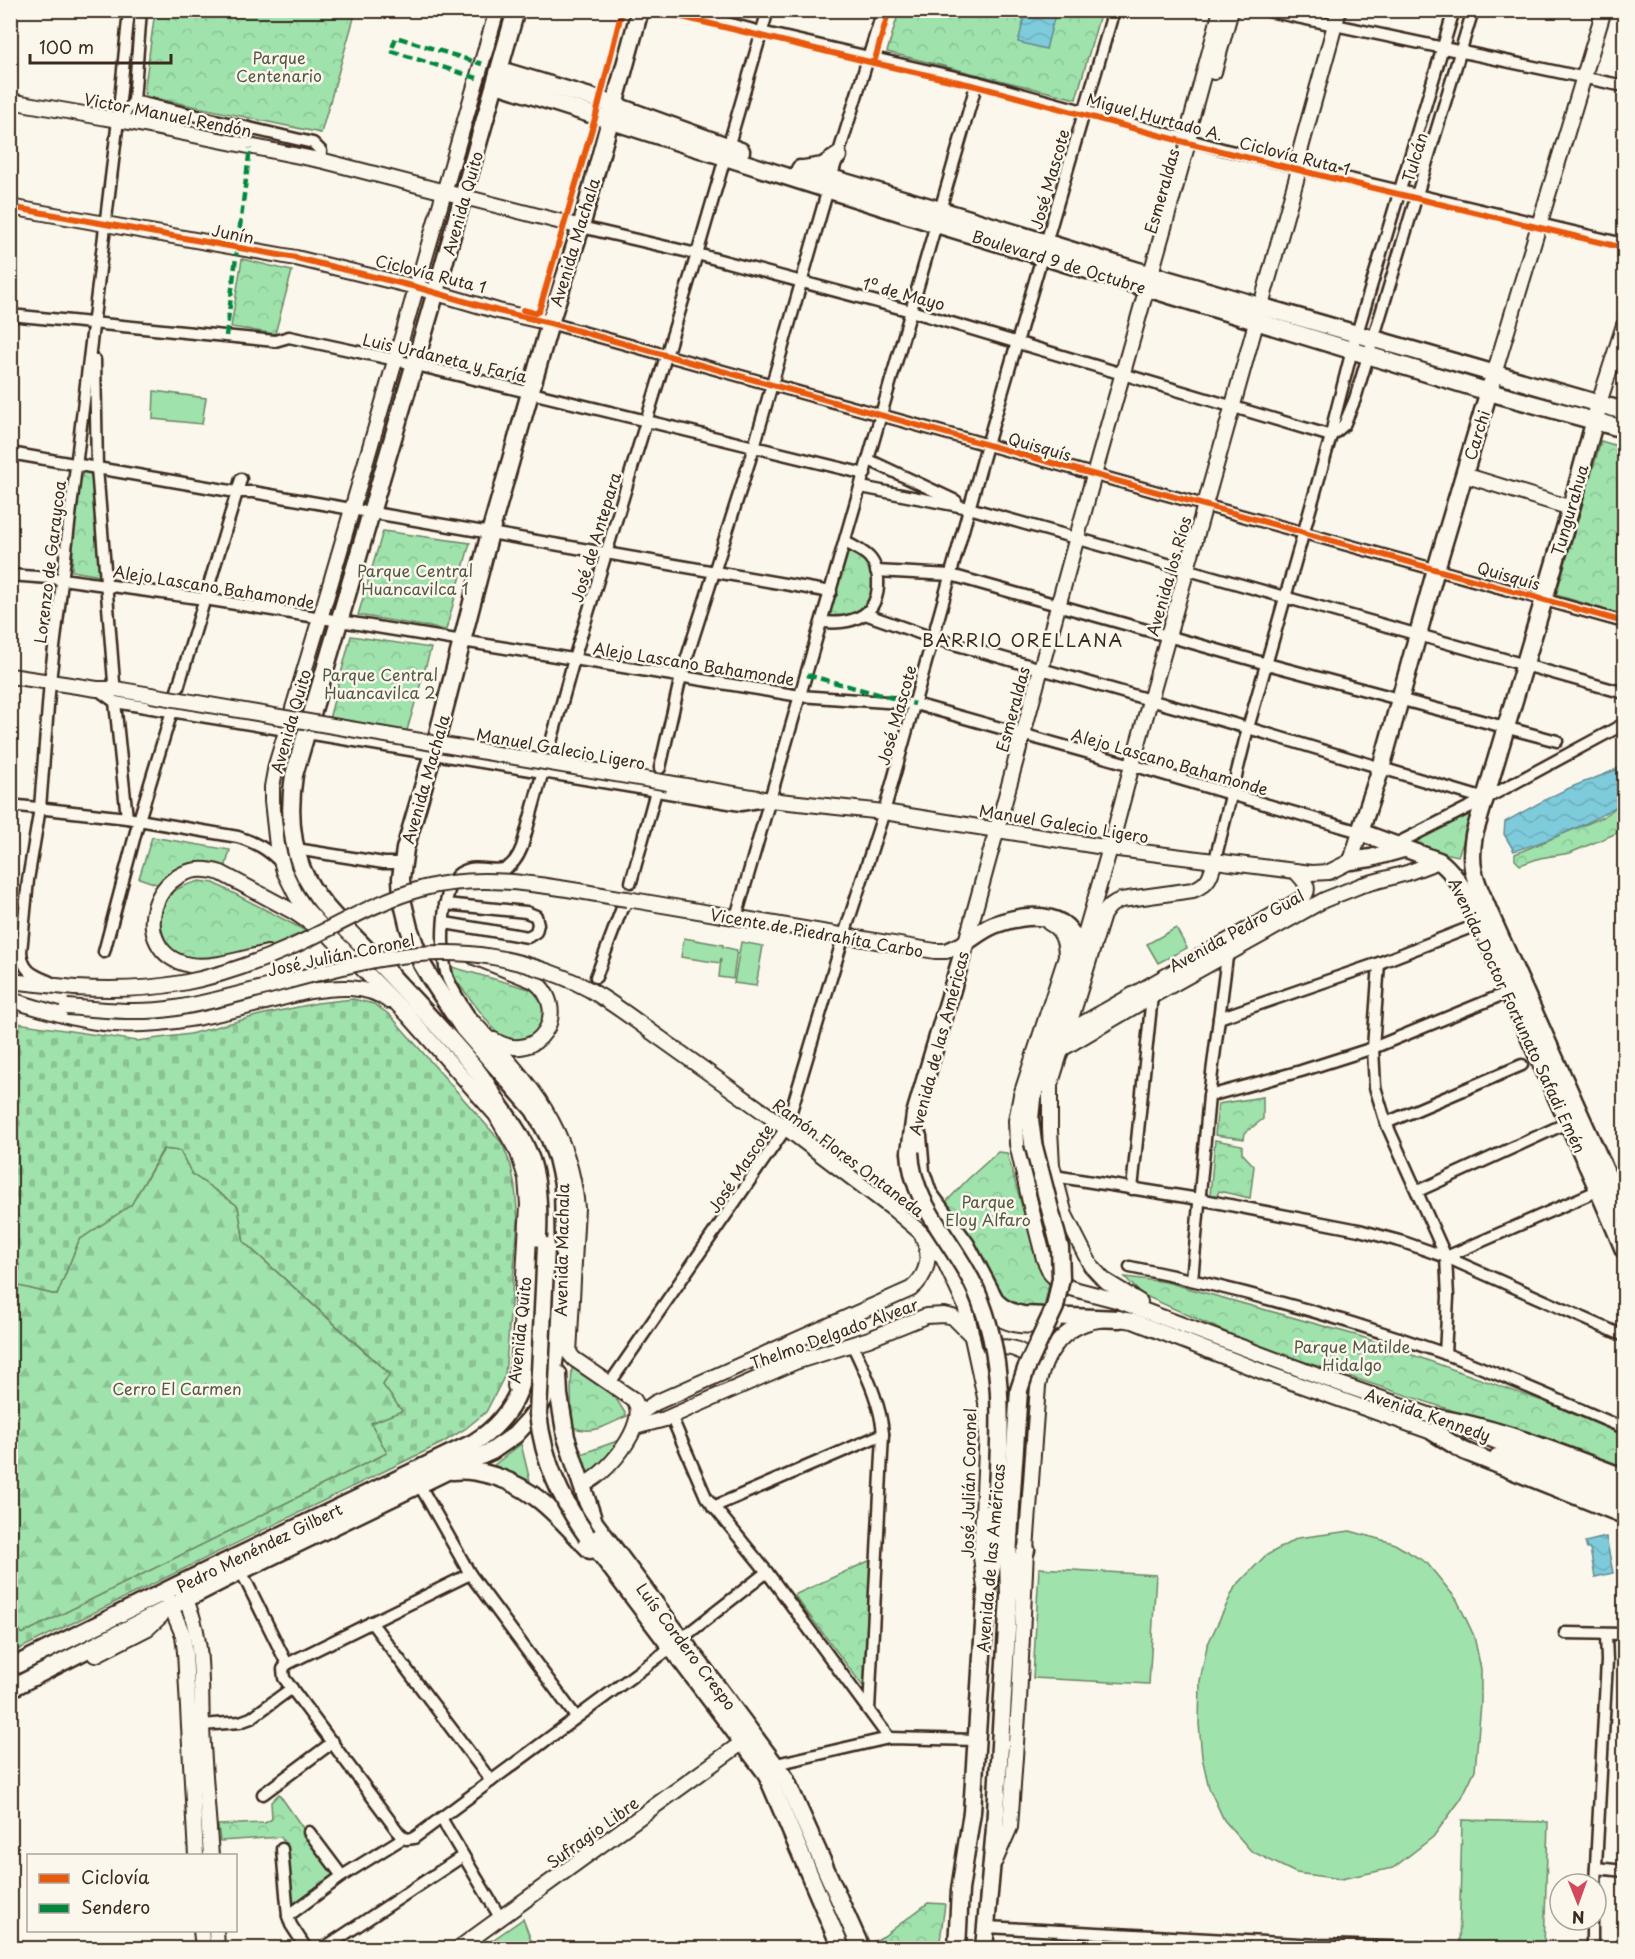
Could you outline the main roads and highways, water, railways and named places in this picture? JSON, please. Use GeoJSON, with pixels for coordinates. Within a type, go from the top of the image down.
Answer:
{"type":"FeatureCollection","features":[{"type":"Feature","properties":{"kind":"main road","name":"Avenida Quito"},"geometry":{"type":"LineString","coordinates":[[497,10],[286,730],[272,787],[276,846],[288,882],[300,901],[333,939],[408,1015],[496,1115],[512,1140],[523,1166],[528,1214],[520,1345],[514,1388],[502,1419]]}},
{"type":"Feature","properties":{"kind":"main road","name":"Avenida Quito"},"geometry":{"type":"LineString","coordinates":[[502,1419],[523,1382],[531,1345],[538,1201],[535,1174],[511,1119],[479,1073],[422,1008],[316,896],[302,869],[291,817],[292,788],[307,733],[414,365],[442,295],[464,196],[516,10]]}},
{"type":"Feature","properties":{"kind":"main road","name":"Avenida Machala"},"geometry":{"type":"LineString","coordinates":[[445,1472],[498,1447],[515,1435],[531,1417],[550,1387],[559,1332],[564,1216],[563,1184],[550,1139],[534,1110],[469,1037],[422,964],[409,928],[402,899],[403,863],[490,533],[580,227],[640,10]]}},
{"type":"Feature","properties":{"kind":"main road","name":"Esmeraldas"},"geometry":{"type":"LineString","coordinates":[[966,942],[1122,374],[1190,140],[1190,124],[1221,10]]}},
{"type":"Feature","properties":{"kind":"main road","name":"Esmeraldas"},"geometry":{"type":"LineString","coordinates":[[1190,140],[1198,128],[1231,10]]}},
{"type":"Feature","properties":{"kind":"main road","name":"Avenida los Ríos"},"geometry":{"type":"LineString","coordinates":[[1339,26],[1340,10]]}},
{"type":"Feature","properties":{"kind":"main road","name":"Avenida los Ríos"},"geometry":{"type":"LineString","coordinates":[[1075,967],[1300,167],[1299,155],[1339,26],[1347,10]]}},
{"type":"Feature","properties":{"kind":"main road","name":"Carchi"},"geometry":{"type":"LineString","coordinates":[[1351,861],[1381,768],[1436,569],[1604,10]]}},
{"type":"Feature","properties":{"kind":"main road","name":"Boulevard 9 de Octubre"},"geometry":{"type":"LineString","coordinates":[[498,77],[830,185],[1362,345],[1489,392],[1624,429]]}},
{"type":"Feature","properties":{"kind":"main road","name":"Victor Manuel Rendón"},"geometry":{"type":"LineString","coordinates":[[10,101],[320,160],[464,196]]}},
{"type":"Feature","properties":{"kind":"main road","name":"Boulevard 9 de Octubre"},"geometry":{"type":"LineString","coordinates":[[611,112],[630,127],[799,169],[830,185]]}},
{"type":"Feature","properties":{"kind":"main road"},"geometry":{"type":"LineString","coordinates":[[799,169],[819,167],[838,156]]}},
{"type":"Feature","properties":{"kind":"main road","name":"1º de Mayo"},"geometry":{"type":"LineString","coordinates":[[464,196],[580,227]]}},
{"type":"Feature","properties":{"kind":"main road","name":"Junín"},"geometry":{"type":"LineString","coordinates":[[10,207],[296,258],[442,295]]}},
{"type":"Feature","properties":{"kind":"main road","name":"Quisquís"},"geometry":{"type":"LineString","coordinates":[[442,295],[550,323]]}},
{"type":"Feature","properties":{"kind":"main road","name":"Tungurahua"},"geometry":{"type":"LineString","coordinates":[[1485,799],[1571,508],[1599,403],[1624,326]]}},
{"type":"Feature","properties":{"kind":"main road","name":"Boulevard 9 de Octubre"},"geometry":{"type":"LineString","coordinates":[[1362,345],[1494,374],[1624,411]]}},
{"type":"Feature","properties":{"kind":"main road"},"geometry":{"type":"LineString","coordinates":[[1464,475],[1571,508]]}},
{"type":"Feature","properties":{"kind":"main road","name":"Manuel Galecio Ligero"},"geometry":{"type":"LineString","coordinates":[[10,676],[97,689],[116,689],[770,800],[884,812],[1110,848],[1311,873],[1325,873],[1351,861]]}},
{"type":"Feature","properties":{"kind":"main road","name":"Avenida Doctor Fortunato Safadi Emén"},"geometry":{"type":"LineString","coordinates":[[1485,799],[1472,848],[1471,860],[1474,876],[1624,1213]]}},
{"type":"Feature","properties":{"kind":"main road","name":"Avenida Doctor Fortunato Safadi Emén"},"geometry":{"type":"LineString","coordinates":[[1360,832],[1439,861],[1456,877],[1569,1122],[1624,1250]]}},
{"type":"Feature","properties":{"kind":"main road"},"geometry":{"type":"LineString","coordinates":[[1351,861],[1371,858],[1398,847]]}},
{"type":"Feature","properties":{"kind":"main road"},"geometry":{"type":"LineString","coordinates":[[1162,1317],[1097,1274],[1086,1257],[1065,1215],[1054,1176],[1050,1142],[1049,1094],[1051,1078],[1107,908],[1121,900],[1201,887],[1211,876],[1215,860]]}},
{"type":"Feature","properties":{"kind":"main road","name":"Avenida Pedro Gual"},"geometry":{"type":"LineString","coordinates":[[1066,1033],[1228,947],[1341,892],[1439,861]]}},
{"type":"Feature","properties":{"kind":"main road"},"geometry":{"type":"LineString","coordinates":[[286,949],[207,966],[188,965],[172,958],[161,947],[154,933],[153,910],[160,893],[171,881],[187,872],[213,870],[294,912],[333,939]]}},
{"type":"Feature","properties":{"kind":"main road","name":"Avenida Pedro Gual"},"geometry":{"type":"LineString","coordinates":[[1059,1054],[1304,897],[1307,885],[1295,871]]}},
{"type":"Feature","properties":{"kind":"main road","name":"José Julián Coronel"},"geometry":{"type":"LineString","coordinates":[[10,981],[122,990],[181,984],[219,975],[286,949],[390,899],[444,884],[476,881],[513,883],[629,899]]}},
{"type":"Feature","properties":{"kind":"main road","name":"Vicente de Piedrahíta Carbo"},"geometry":{"type":"LineString","coordinates":[[629,899],[935,951],[946,951],[993,926],[1027,918],[1053,924],[1061,932],[1066,948],[1064,963],[1021,1095],[1016,1121],[1017,1144],[1044,1259],[1057,1280],[1070,1288],[1116,1300],[1162,1317]]}},
{"type":"Feature","properties":{"kind":"main road"},"geometry":{"type":"LineString","coordinates":[[1027,918],[1057,920],[1067,927],[1077,945],[1072,1014]]}},
{"type":"Feature","properties":{"kind":"main road","name":"Avenida de las Américas"},"geometry":{"type":"LineString","coordinates":[[966,942],[915,1114],[910,1152],[912,1174],[918,1193],[969,1273],[983,1307],[997,1364],[1001,1403],[1009,1596],[1007,1754]]}},
{"type":"Feature","properties":{"kind":"main road"},"geometry":{"type":"LineString","coordinates":[[442,995],[494,1040],[510,1048],[520,1048],[534,1043],[547,1030],[550,1021],[550,1003],[543,988],[534,981],[464,953]]}},
{"type":"Feature","properties":{"kind":"main road","name":"José Julián Coronel"},"geometry":{"type":"LineString","coordinates":[[10,999],[125,1012],[146,1012],[177,1008],[357,965],[410,955],[464,953],[494,957],[564,978],[599,994],[660,1038]]}},
{"type":"Feature","properties":{"kind":"main road","name":"Avenida de las Américas"},"geometry":{"type":"LineString","coordinates":[[957,1948],[960,1890],[972,1812],[986,1593],[1004,1506],[1019,1390],[1026,1369],[1055,1307],[1061,1278],[1060,1248],[1033,1143],[1030,1108],[1075,967]]}},
{"type":"Feature","properties":{"kind":"main road"},"geometry":{"type":"LineString","coordinates":[[10,999],[77,1018],[110,1024],[146,1025],[198,1017],[310,991],[342,987],[376,993],[408,1015]]}},
{"type":"Feature","properties":{"kind":"main road","name":"Avenida Machala"},"geometry":{"type":"LineString","coordinates":[[474,1023],[514,1067],[541,1102],[566,1151],[575,1188],[577,1208],[569,1353],[574,1359],[634,1400],[638,1406],[637,1420]]}},
{"type":"Feature","properties":{"kind":"main road","name":"Ramón Flores Ontaneda"},"geometry":{"type":"LineString","coordinates":[[660,1038],[786,1128],[919,1231],[943,1258],[960,1290],[973,1338]]}},
{"type":"Feature","properties":{"kind":"main road"},"geometry":{"type":"LineString","coordinates":[[1038,1080],[1059,1054]]}},
{"type":"Feature","properties":{"kind":"main road","name":"Luís Cordero Crespo"},"geometry":{"type":"LineString","coordinates":[[479,1073],[513,1108],[528,1131],[538,1151],[547,1189],[538,1414],[547,1462],[559,1492],[587,1536],[626,1589]]}},
{"type":"Feature","properties":{"kind":"main road"},"geometry":{"type":"LineString","coordinates":[[915,1114],[921,1172],[928,1192],[966,1245],[996,1302],[1014,1313],[1111,1319]]}},
{"type":"Feature","properties":{"kind":"main road","name":"Thelmo Delgado Alvear"},"geometry":{"type":"LineString","coordinates":[[637,1420],[655,1403],[911,1289],[921,1278],[927,1265],[925,1241],[919,1231]]}},
{"type":"Feature","properties":{"kind":"main road"},"geometry":{"type":"LineString","coordinates":[[960,1290],[978,1306],[1010,1324],[1037,1326],[1111,1319]]}},
{"type":"Feature","properties":{"kind":"main road","name":"Thelmo Delgado Alvear"},"geometry":{"type":"LineString","coordinates":[[637,1420],[671,1416],[795,1362],[852,1344],[918,1318],[935,1315],[953,1317],[973,1338]]}},
{"type":"Feature","properties":{"kind":"main road","name":"Avenida Kennedy"},"geometry":{"type":"LineString","coordinates":[[1162,1317],[1329,1380],[1521,1458],[1595,1494],[1624,1503]]}},
{"type":"Feature","properties":{"kind":"main road"},"geometry":{"type":"LineString","coordinates":[[1038,1386],[1046,1360],[1059,1340],[1079,1325],[1111,1319]]}},
{"type":"Feature","properties":{"kind":"main road","name":"Avenida Kennedy"},"geometry":{"type":"LineString","coordinates":[[1111,1319],[1134,1321],[1266,1373],[1436,1425]]}},
{"type":"Feature","properties":{"kind":"main road","name":"Luís Cordero Crespo"},"geometry":{"type":"LineString","coordinates":[[559,1332],[559,1395],[566,1437],[598,1528],[676,1643],[785,1778],[861,1948]]}},
{"type":"Feature","properties":{"kind":"main road","name":"José Julián Coronel"},"geometry":{"type":"LineString","coordinates":[[973,1338],[982,1377],[987,1415],[981,1557],[986,1593]]}},
{"type":"Feature","properties":{"kind":"main road"},"geometry":{"type":"LineString","coordinates":[[982,1377],[984,1361],[990,1352],[1008,1347],[1022,1352],[1033,1362],[1038,1386]]}},
{"type":"Feature","properties":{"kind":"main road","name":"Avenida de las Américas"},"geometry":{"type":"LineString","coordinates":[[984,1948],[1007,1754],[1026,1550],[1038,1386]]}},
{"type":"Feature","properties":{"kind":"main road","name":"Pedro Menéndez Gilbert"},"geometry":{"type":"LineString","coordinates":[[10,1689],[175,1596],[473,1443],[485,1436],[502,1419]]}},
{"type":"Feature","properties":{"kind":"main road"},"geometry":{"type":"LineString","coordinates":[[552,1510],[551,1496],[554,1485],[565,1482],[581,1485],[592,1481],[604,1472],[637,1420]]}},
{"type":"Feature","properties":{"kind":"main road"},"geometry":{"type":"LineString","coordinates":[[1436,1425],[1472,1425],[1528,1440],[1624,1480]]}},
{"type":"Feature","properties":{"kind":"main road"},"geometry":{"type":"LineString","coordinates":[[1436,1425],[1464,1451],[1624,1515]]}},
{"type":"Feature","properties":{"kind":"main road","name":"Avenida Kennedy"},"geometry":{"type":"LineString","coordinates":[[1521,1458],[1624,1480]]}},
{"type":"Feature","properties":{"kind":"main road"},"geometry":{"type":"LineString","coordinates":[[445,1472],[468,1470],[505,1480],[531,1492],[552,1510],[676,1643],[696,1681],[766,1773],[841,1948]]}},
{"type":"Feature","properties":{"kind":"main road","name":"Pedro Menéndez Gilbert"},"geometry":{"type":"LineString","coordinates":[[10,1668],[175,1596],[241,1571],[445,1472]]}},
{"type":"Feature","properties":{"kind":"main road"},"geometry":{"type":"LineString","coordinates":[[1009,1596],[1026,1550]]}},
{"type":"Feature","properties":{"kind":"main road"},"geometry":{"type":"LineString","coordinates":[[175,1596],[194,1618],[198,1634],[211,1854]]}},
{"type":"Feature","properties":{"kind":"main road"},"geometry":{"type":"LineString","coordinates":[[175,1596],[185,1652],[196,1854]]}},
{"type":"Feature","properties":{"kind":"main road","name":"Pedro Menéndez Gilbert"},"geometry":{"type":"LineString","coordinates":[[10,1697],[148,1628],[175,1596]]}},
{"type":"Feature","properties":{"kind":"main road","name":"Sufragio Libre"},"geometry":{"type":"LineString","coordinates":[[459,1948],[743,1742]]}},
{"type":"Feature","properties":{"kind":"main road"},"geometry":{"type":"LineString","coordinates":[[201,1932],[202,1948]]}},
{"type":"Feature","properties":{"kind":"main road"},"geometry":{"type":"LineString","coordinates":[[216,1932],[217,1948]]}},
{"type":"Feature","properties":{"kind":"water"},"geometry":{"type":"Polygon","coordinates":[[[1026,11],[1056,11],[1046,49],[1018,42],[1026,11]]]}},
{"type":"Feature","properties":{"kind":"water"},"geometry":{"type":"Polygon","coordinates":[[[1624,765],[1624,801],[1571,830],[1514,851],[1504,834],[1505,822],[1557,794],[1624,765]]]}},
{"type":"Feature","properties":{"kind":"water"},"geometry":{"type":"Polygon","coordinates":[[[1606,1537],[1613,1573],[1595,1577],[1590,1549],[1587,1549],[1585,1542],[1606,1537]]]}},
{"type":"Feature","properties":{"kind":"district","name":"BARRIO ORELLANA"},"geometry":{"type":"Point","coordinates":[1023,639]}},
{"type":"Feature","properties":{"kind":"park label","name":"Parque Centenario"},"geometry":{"type":"Point","coordinates":[279,66]}},
{"type":"Feature","properties":{"kind":"park label","name":"Parque Central Huancavilca 1"},"geometry":{"type":"Point","coordinates":[415,579]}},
{"type":"Feature","properties":{"kind":"park label","name":"Parque Central Huancavilca 2"},"geometry":{"type":"Point","coordinates":[380,683]}},
{"type":"Feature","properties":{"kind":"park label","name":"Parque Eloy Alfaro"},"geometry":{"type":"Point","coordinates":[988,1210]}},
{"type":"Feature","properties":{"kind":"park label","name":"Parque Matilde Hidalgo"},"geometry":{"type":"Point","coordinates":[1352,1355]}},
{"type":"Feature","properties":{"kind":"park label","name":"Cerro El Carmen"},"geometry":{"type":"Point","coordinates":[177,1388]}}]}
